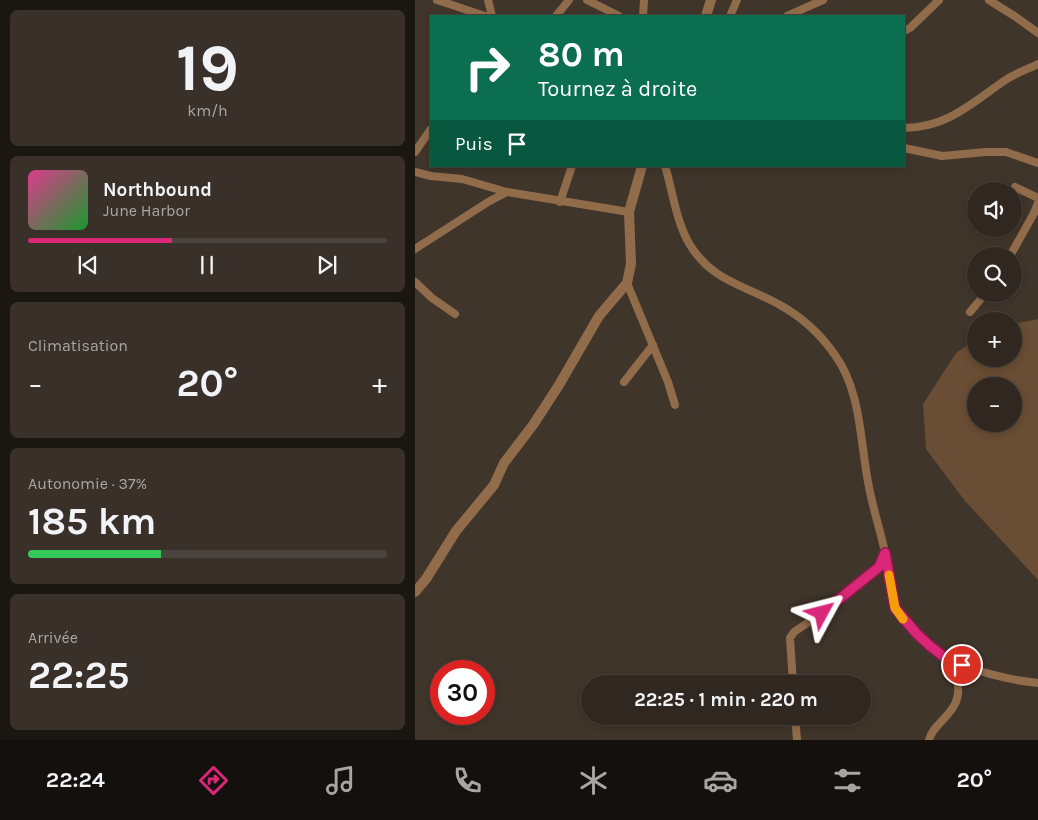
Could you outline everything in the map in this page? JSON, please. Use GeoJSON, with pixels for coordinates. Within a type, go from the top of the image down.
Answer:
{"type":"FeatureCollection","features":[{"type":"Feature","properties":{"kind":"street"},"geometry":{"type":"LineString","coordinates":[[437,0],[482,15]]}},
{"type":"Feature","properties":{"kind":"street"},"geometry":{"type":"LineString","coordinates":[[488,0],[492,15]]}},
{"type":"Feature","properties":{"kind":"street"},"geometry":{"type":"LineString","coordinates":[[557,15],[569,0]]}},
{"type":"Feature","properties":{"kind":"street"},"geometry":{"type":"LineString","coordinates":[[587,0],[617,15]]}},
{"type":"Feature","properties":{"kind":"street"},"geometry":{"type":"LineString","coordinates":[[643,15],[644,0]]}},
{"type":"Feature","properties":{"kind":"street"},"geometry":{"type":"LineString","coordinates":[[706,15],[711,0]]}},
{"type":"Feature","properties":{"kind":"street"},"geometry":{"type":"LineString","coordinates":[[730,15],[737,0]]}},
{"type":"Feature","properties":{"kind":"street"},"geometry":{"type":"LineString","coordinates":[[789,15],[823,0]]}},
{"type":"Feature","properties":{"kind":"street"},"geometry":{"type":"LineString","coordinates":[[905,31],[939,0]]}},
{"type":"Feature","properties":{"kind":"street"},"geometry":{"type":"LineString","coordinates":[[989,0],[1038,33]]}},
{"type":"Feature","properties":{"kind":"street"},"geometry":{"type":"LineString","coordinates":[[905,128],[921,128],[951,117],[970,107],[1009,78],[1038,64]]}},
{"type":"Feature","properties":{"kind":"street"},"geometry":{"type":"LineString","coordinates":[[415,152],[430,130]]}},
{"type":"Feature","properties":{"kind":"street"},"geometry":{"type":"LineString","coordinates":[[905,148],[942,156],[1006,152],[1038,163]]}},
{"type":"Feature","properties":{"kind":"street"},"geometry":{"type":"LineString","coordinates":[[560,202],[572,167]]}},
{"type":"Feature","properties":{"kind":"street"},"geometry":{"type":"LineString","coordinates":[[415,592],[426,579],[456,531],[494,485],[504,462],[544,409],[599,316],[627,283],[631,264],[629,212],[642,167]]}},
{"type":"Feature","properties":{"kind":"street"},"geometry":{"type":"LineString","coordinates":[[665,167],[681,225],[690,245],[704,264],[737,286],[780,304],[797,315],[822,338],[837,357],[855,398],[868,482],[885,553],[895,608],[916,633],[948,660],[1014,680],[1038,683]]}},
{"type":"Feature","properties":{"kind":"street"},"geometry":{"type":"LineString","coordinates":[[415,172],[431,176],[462,179],[507,192],[560,202],[629,212]]}},
{"type":"Feature","properties":{"kind":"street"},"geometry":{"type":"LineString","coordinates":[[1022,190],[1038,198]]}},
{"type":"Feature","properties":{"kind":"street"},"geometry":{"type":"LineString","coordinates":[[415,249],[488,202],[507,192]]}},
{"type":"Feature","properties":{"kind":"street"},"geometry":{"type":"LineString","coordinates":[[1015,247],[1038,203]]}},
{"type":"Feature","properties":{"kind":"street"},"geometry":{"type":"LineString","coordinates":[[415,282],[432,298],[455,314]]}},
{"type":"Feature","properties":{"kind":"street"},"geometry":{"type":"LineString","coordinates":[[627,283],[668,382],[675,405]]}},
{"type":"Feature","properties":{"kind":"street"},"geometry":{"type":"LineString","coordinates":[[970,312],[978,302]]}},
{"type":"Feature","properties":{"kind":"street"},"geometry":{"type":"LineString","coordinates":[[624,382],[653,345]]}},
{"type":"Feature","properties":{"kind":"street"},"geometry":{"type":"LineString","coordinates":[[792,675],[790,638],[794,632],[822,613],[879,567],[885,553]]}},
{"type":"Feature","properties":{"kind":"street"},"geometry":{"type":"LineString","coordinates":[[928,740],[949,715],[959,686],[948,660]]}},
{"type":"Feature","properties":{"kind":"street"},"geometry":{"type":"LineString","coordinates":[[796,725],[797,740]]}},
{"type":"Feature","properties":{"kind":"shaded area"},"geometry":{"type":"Polygon","coordinates":[[[1038,319],[1038,580],[965,501],[926,449],[923,404],[956,353],[967,345],[967,367],[1022,367],[1022,322],[1038,319]]]}},
{"type":"Feature","properties":{"kind":"slow traffic"},"geometry":{"type":"LineString","coordinates":[[889,575],[895,608],[903,619]]}},
{"type":"Feature","properties":{"kind":"route"},"geometry":{"type":"LineString","coordinates":[[822,613],[879,567],[885,553],[895,608],[930,646],[948,660],[962,665]]}}]}
